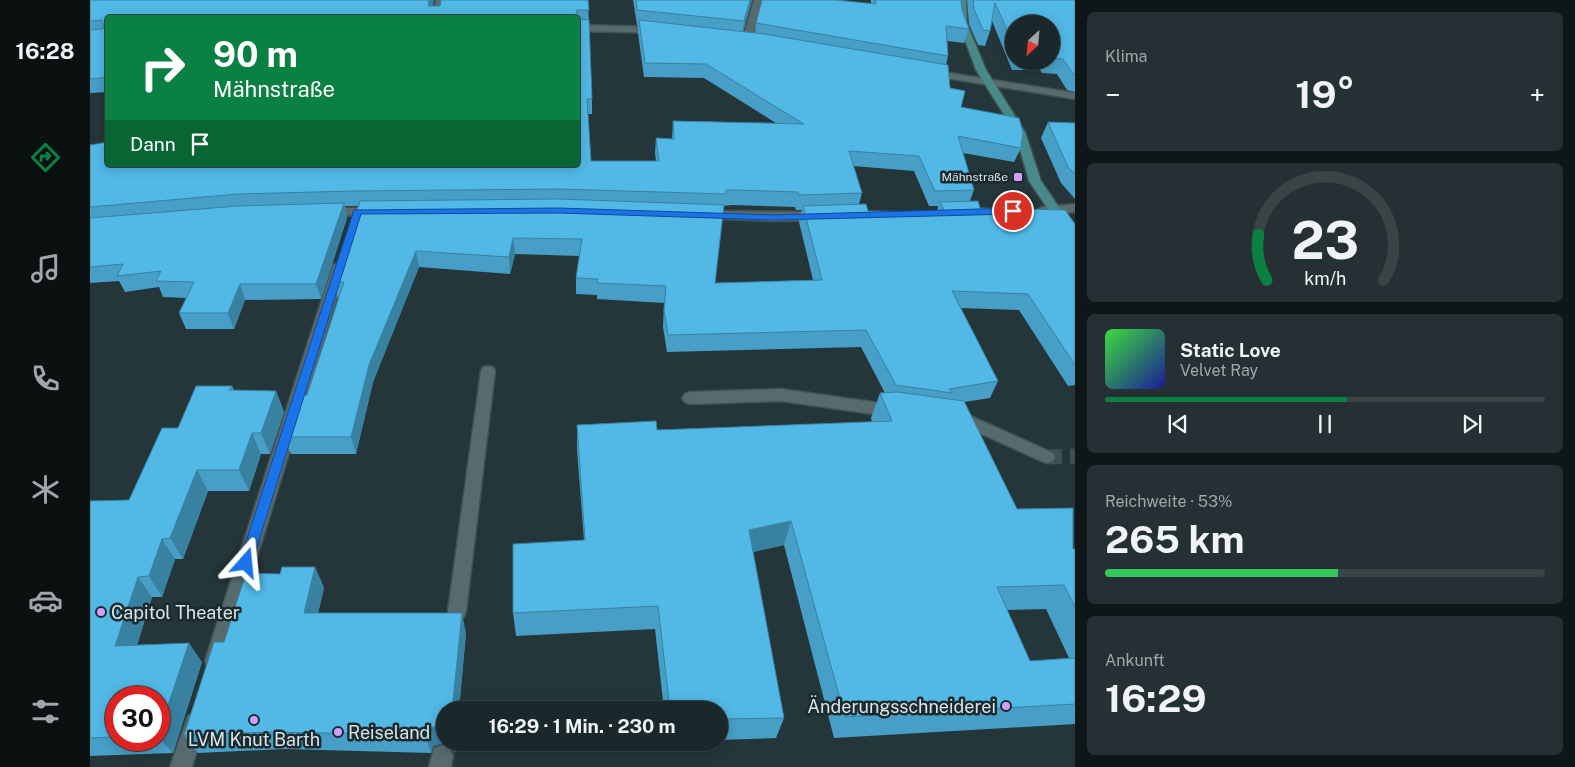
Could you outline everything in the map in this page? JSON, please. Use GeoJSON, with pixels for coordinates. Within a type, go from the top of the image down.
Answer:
{"type":"FeatureCollection","features":[{"type":"Feature","properties":{"kind":"main road"},"geometry":{"type":"LineString","coordinates":[[962,0],[963,24],[981,70],[1020,132],[1035,181],[1075,240]]}},
{"type":"Feature","properties":{"kind":"street"},"geometry":{"type":"LineString","coordinates":[[436,15],[440,0]]}},
{"type":"Feature","properties":{"kind":"street"},"geometry":{"type":"LineString","coordinates":[[747,41],[758,0]]}},
{"type":"Feature","properties":{"kind":"street"},"geometry":{"type":"LineString","coordinates":[[580,28],[664,31]]}},
{"type":"Feature","properties":{"kind":"street"},"geometry":{"type":"LineString","coordinates":[[926,72],[989,84],[1075,96]]}},
{"type":"Feature","properties":{"kind":"street"},"geometry":{"type":"LineString","coordinates":[[1033,211],[1075,208]]}},
{"type":"Feature","properties":{"kind":"street"},"geometry":{"type":"LineString","coordinates":[[351,230],[357,212]]}},
{"type":"Feature","properties":{"kind":"street"},"geometry":{"type":"LineString","coordinates":[[319,213],[386,212]]}},
{"type":"Feature","properties":{"kind":"street"},"geometry":{"type":"LineString","coordinates":[[696,215],[774,218],[834,216]]}},
{"type":"Feature","properties":{"kind":"street"},"geometry":{"type":"LineString","coordinates":[[211,673],[345,249]]}},
{"type":"Feature","properties":{"kind":"street"},"geometry":{"type":"LineString","coordinates":[[456,611],[488,371]]}},
{"type":"Feature","properties":{"kind":"street"},"geometry":{"type":"LineString","coordinates":[[690,398],[781,395],[908,413]]}},
{"type":"Feature","properties":{"kind":"street"},"geometry":{"type":"LineString","coordinates":[[938,417],[967,421],[1047,457]]}},
{"type":"Feature","properties":{"kind":"street"},"geometry":{"type":"LineString","coordinates":[[181,767],[199,710]]}},
{"type":"Feature","properties":{"kind":"building"},"geometry":{"type":"Polygon","coordinates":[[[90,0],[429,0],[428,6],[440,6],[441,0],[588,0],[589,10],[577,10],[576,15],[105,15],[105,77],[90,79],[90,30],[103,29],[104,27],[102,20],[90,21],[90,0]]]}},
{"type":"Feature","properties":{"kind":"building"},"geometry":{"type":"Polygon","coordinates":[[[636,0],[750,0],[744,21],[637,10],[636,0]]]}},
{"type":"Feature","properties":{"kind":"building"},"geometry":{"type":"Polygon","coordinates":[[[762,0],[836,0],[876,4],[875,0],[961,0],[962,10],[969,29],[946,26],[948,56],[756,23],[762,0]]]}},
{"type":"Feature","properties":{"kind":"building"},"geometry":{"type":"Polygon","coordinates":[[[973,0],[1075,0],[1075,75],[1063,59],[1060,59],[1060,15],[1005,15],[1005,25],[995,3],[990,31],[983,30],[974,9],[973,0]]]}},
{"type":"Feature","properties":{"kind":"building"},"geometry":{"type":"Polygon","coordinates":[[[580,19],[589,20],[592,99],[587,99],[591,161],[659,161],[656,138],[674,139],[673,121],[804,124],[706,64],[645,63],[639,20],[764,34],[948,65],[950,88],[965,91],[961,107],[1019,118],[1023,132],[1021,148],[958,136],[974,190],[935,191],[919,156],[849,151],[862,193],[799,195],[798,192],[735,190],[726,190],[726,194],[559,189],[354,191],[238,194],[90,207],[90,145],[105,142],[105,167],[580,167],[580,19]]]}},
{"type":"Feature","properties":{"kind":"building"},"geometry":{"type":"Polygon","coordinates":[[[1048,122],[1075,123],[1075,174],[1068,167],[1048,122]]]}},
{"type":"Feature","properties":{"kind":"building"},"geometry":{"type":"Polygon","coordinates":[[[559,199],[724,205],[715,283],[822,280],[803,206],[866,204],[868,211],[945,212],[940,202],[978,201],[980,208],[1065,210],[1075,224],[1075,365],[1028,294],[952,291],[998,381],[949,389],[952,393],[896,385],[866,330],[668,335],[664,310],[666,286],[597,283],[598,279],[576,278],[582,239],[513,238],[509,257],[416,251],[369,365],[351,437],[284,437],[298,395],[307,395],[344,282],[334,282],[360,201],[559,199]]]}},
{"type":"Feature","properties":{"kind":"building"},"geometry":{"type":"Polygon","coordinates":[[[344,203],[316,284],[240,284],[228,313],[179,313],[194,282],[156,281],[161,271],[117,276],[123,264],[90,267],[90,218],[238,206],[344,203]]]}},
{"type":"Feature","properties":{"kind":"building"},"geometry":{"type":"Polygon","coordinates":[[[196,386],[232,386],[229,390],[276,391],[261,433],[252,433],[239,470],[197,470],[170,538],[162,539],[149,576],[138,577],[115,646],[189,643],[170,699],[170,686],[105,686],[105,737],[90,738],[90,501],[129,500],[162,428],[178,428],[196,386]]]}},
{"type":"Feature","properties":{"kind":"building"},"geometry":{"type":"Polygon","coordinates":[[[897,392],[964,401],[1017,509],[1073,508],[1075,607],[1064,585],[997,587],[1030,661],[1075,658],[1075,704],[845,717],[791,521],[749,530],[784,718],[728,719],[728,701],[669,701],[658,606],[513,613],[513,544],[585,540],[577,425],[656,421],[657,430],[892,421],[880,393],[897,392]]]}},
{"type":"Feature","properties":{"kind":"building"},"geometry":{"type":"Polygon","coordinates":[[[282,567],[315,567],[304,613],[462,613],[453,701],[436,701],[436,726],[428,729],[425,735],[274,732],[184,735],[214,642],[224,642],[246,573],[280,574],[282,567]]]}},
{"type":"Feature","properties":{"kind":"tunnel"},"geometry":{"type":"LineString","coordinates":[[1047,457],[1075,456]]}},
{"type":"Feature","properties":{"kind":"place","name":"Mähnstraße"},"geometry":{"type":"Point","coordinates":[1018,177]}},
{"type":"Feature","properties":{"kind":"place","name":"Capitol Theater"},"geometry":{"type":"Point","coordinates":[101,612]}},
{"type":"Feature","properties":{"kind":"place","name":"Änderungsschneiderei"},"geometry":{"type":"Point","coordinates":[1006,706]}},
{"type":"Feature","properties":{"kind":"place","name":"LVM Knut Barth"},"geometry":{"type":"Point","coordinates":[254,720]}},
{"type":"Feature","properties":{"kind":"place","name":"Reiseland"},"geometry":{"type":"Point","coordinates":[338,732]}},
{"type":"Feature","properties":{"kind":"route"},"geometry":{"type":"LineString","coordinates":[[246,563],[357,212],[559,210],[774,218],[1013,211]]}}]}
